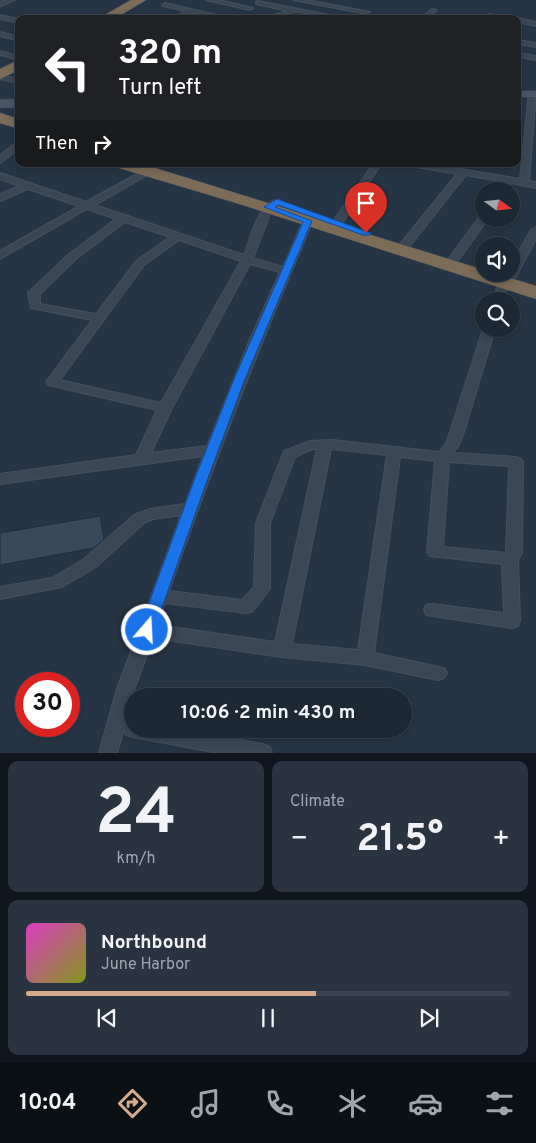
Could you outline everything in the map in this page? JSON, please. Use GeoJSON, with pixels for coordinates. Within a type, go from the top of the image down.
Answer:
{"type":"FeatureCollection","features":[{"type":"Feature","properties":{"kind":"highway"},"geometry":{"type":"LineString","coordinates":[[112,15],[140,0]]}},
{"type":"Feature","properties":{"kind":"highway"},"geometry":{"type":"LineString","coordinates":[[0,76],[15,67]]}},
{"type":"Feature","properties":{"kind":"highway"},"geometry":{"type":"LineString","coordinates":[[0,118],[15,123]]}},
{"type":"Feature","properties":{"kind":"highway"},"geometry":{"type":"LineString","coordinates":[[0,125],[15,130]]}},
{"type":"Feature","properties":{"kind":"highway"},"geometry":{"type":"LineString","coordinates":[[148,167],[273,205],[337,222],[475,267]]}},
{"type":"Feature","properties":{"kind":"highway"},"geometry":{"type":"LineString","coordinates":[[273,205],[308,221],[475,270]]}},
{"type":"Feature","properties":{"kind":"highway"},"geometry":{"type":"LineString","coordinates":[[512,282],[536,293]]}},
{"type":"Feature","properties":{"kind":"highway"},"geometry":{"type":"LineString","coordinates":[[520,282],[536,286]]}},
{"type":"Feature","properties":{"kind":"main road"},"geometry":{"type":"LineString","coordinates":[[521,94],[534,94]]}},
{"type":"Feature","properties":{"kind":"main road"},"geometry":{"type":"LineString","coordinates":[[0,104],[15,103]]}},
{"type":"Feature","properties":{"kind":"street"},"geometry":{"type":"LineString","coordinates":[[0,4],[12,0]]}},
{"type":"Feature","properties":{"kind":"street"},"geometry":{"type":"LineString","coordinates":[[209,0],[250,8]]}},
{"type":"Feature","properties":{"kind":"street"},"geometry":{"type":"LineString","coordinates":[[296,0],[366,12]]}},
{"type":"Feature","properties":{"kind":"street"},"geometry":{"type":"LineString","coordinates":[[251,15],[241,13],[262,2],[319,15]]}},
{"type":"Feature","properties":{"kind":"street"},"geometry":{"type":"LineString","coordinates":[[350,9],[362,3]]}},
{"type":"Feature","properties":{"kind":"street"},"geometry":{"type":"LineString","coordinates":[[165,5],[210,15]]}},
{"type":"Feature","properties":{"kind":"street"},"geometry":{"type":"LineString","coordinates":[[428,15],[434,10]]}},
{"type":"Feature","properties":{"kind":"street"},"geometry":{"type":"LineString","coordinates":[[280,15],[298,11]]}},
{"type":"Feature","properties":{"kind":"street"},"geometry":{"type":"LineString","coordinates":[[184,15],[191,12]]}},
{"type":"Feature","properties":{"kind":"street"},"geometry":{"type":"LineString","coordinates":[[0,17],[15,20]]}},
{"type":"Feature","properties":{"kind":"street"},"geometry":{"type":"LineString","coordinates":[[521,21],[536,24]]}},
{"type":"Feature","properties":{"kind":"street"},"geometry":{"type":"LineString","coordinates":[[0,34],[15,38]]}},
{"type":"Feature","properties":{"kind":"street"},"geometry":{"type":"LineString","coordinates":[[521,42],[536,45]]}},
{"type":"Feature","properties":{"kind":"street"},"geometry":{"type":"LineString","coordinates":[[0,53],[15,57]]}},
{"type":"Feature","properties":{"kind":"street"},"geometry":{"type":"LineString","coordinates":[[521,56],[536,58]]}},
{"type":"Feature","properties":{"kind":"street"},"geometry":{"type":"LineString","coordinates":[[0,76],[15,80]]}},
{"type":"Feature","properties":{"kind":"street"},"geometry":{"type":"LineString","coordinates":[[524,183],[522,140],[534,94]]}},
{"type":"Feature","properties":{"kind":"street"},"geometry":{"type":"LineString","coordinates":[[0,160],[15,147]]}},
{"type":"Feature","properties":{"kind":"street"},"geometry":{"type":"LineString","coordinates":[[0,256],[88,205],[148,167]]}},
{"type":"Feature","properties":{"kind":"street"},"geometry":{"type":"LineString","coordinates":[[337,222],[375,167]]}},
{"type":"Feature","properties":{"kind":"street"},"geometry":{"type":"LineString","coordinates":[[447,167],[463,173],[536,186]]}},
{"type":"Feature","properties":{"kind":"street"},"geometry":{"type":"LineString","coordinates":[[404,245],[463,173]]}},
{"type":"Feature","properties":{"kind":"street"},"geometry":{"type":"LineString","coordinates":[[0,176],[247,260],[287,271]]}},
{"type":"Feature","properties":{"kind":"street"},"geometry":{"type":"LineString","coordinates":[[0,198],[28,185]]}},
{"type":"Feature","properties":{"kind":"street"},"geometry":{"type":"LineString","coordinates":[[141,459],[165,408],[247,260],[273,205]]}},
{"type":"Feature","properties":{"kind":"street"},"geometry":{"type":"LineString","coordinates":[[100,318],[35,306],[34,293],[73,256],[124,218]]}},
{"type":"Feature","properties":{"kind":"street"},"geometry":{"type":"LineString","coordinates":[[126,688],[212,450],[254,344],[308,221]]}},
{"type":"Feature","properties":{"kind":"street"},"geometry":{"type":"LineString","coordinates":[[453,260],[476,228]]}},
{"type":"Feature","properties":{"kind":"street"},"geometry":{"type":"LineString","coordinates":[[520,253],[536,230]]}},
{"type":"Feature","properties":{"kind":"street"},"geometry":{"type":"LineString","coordinates":[[165,408],[52,382],[140,263],[178,236]]}},
{"type":"Feature","properties":{"kind":"street"},"geometry":{"type":"LineString","coordinates":[[487,337],[457,432],[452,445],[442,456],[435,552],[510,559]]}},
{"type":"Feature","properties":{"kind":"street"},"geometry":{"type":"LineString","coordinates":[[282,650],[326,444]]}},
{"type":"Feature","properties":{"kind":"street"},"geometry":{"type":"LineString","coordinates":[[159,596],[246,607],[262,588],[263,523],[289,454],[310,445],[326,444],[516,462],[514,553],[510,559],[512,621],[432,610]]}},
{"type":"Feature","properties":{"kind":"street"},"geometry":{"type":"LineString","coordinates":[[0,479],[212,450]]}},
{"type":"Feature","properties":{"kind":"street"},"geometry":{"type":"LineString","coordinates":[[364,658],[394,451]]}},
{"type":"Feature","properties":{"kind":"street"},"geometry":{"type":"LineString","coordinates":[[0,593],[56,583],[90,563],[139,520],[150,514],[190,508]]}},
{"type":"Feature","properties":{"kind":"street"},"geometry":{"type":"LineString","coordinates":[[147,630],[282,650],[364,658],[438,673]]}},
{"type":"Feature","properties":{"kind":"street"},"geometry":{"type":"LineString","coordinates":[[108,753],[124,732]]}},
{"type":"Feature","properties":{"kind":"street"},"geometry":{"type":"LineString","coordinates":[[181,738],[262,753]]}},
{"type":"Feature","properties":{"kind":"building"},"geometry":{"type":"Polygon","coordinates":[[[100,516],[104,539],[94,548],[0,565],[0,533],[100,516]]]}},
{"type":"Feature","properties":{"kind":"route"},"geometry":{"type":"LineString","coordinates":[[147,630],[201,478],[254,344],[308,221],[268,207],[277,202],[366,233]]}}]}
